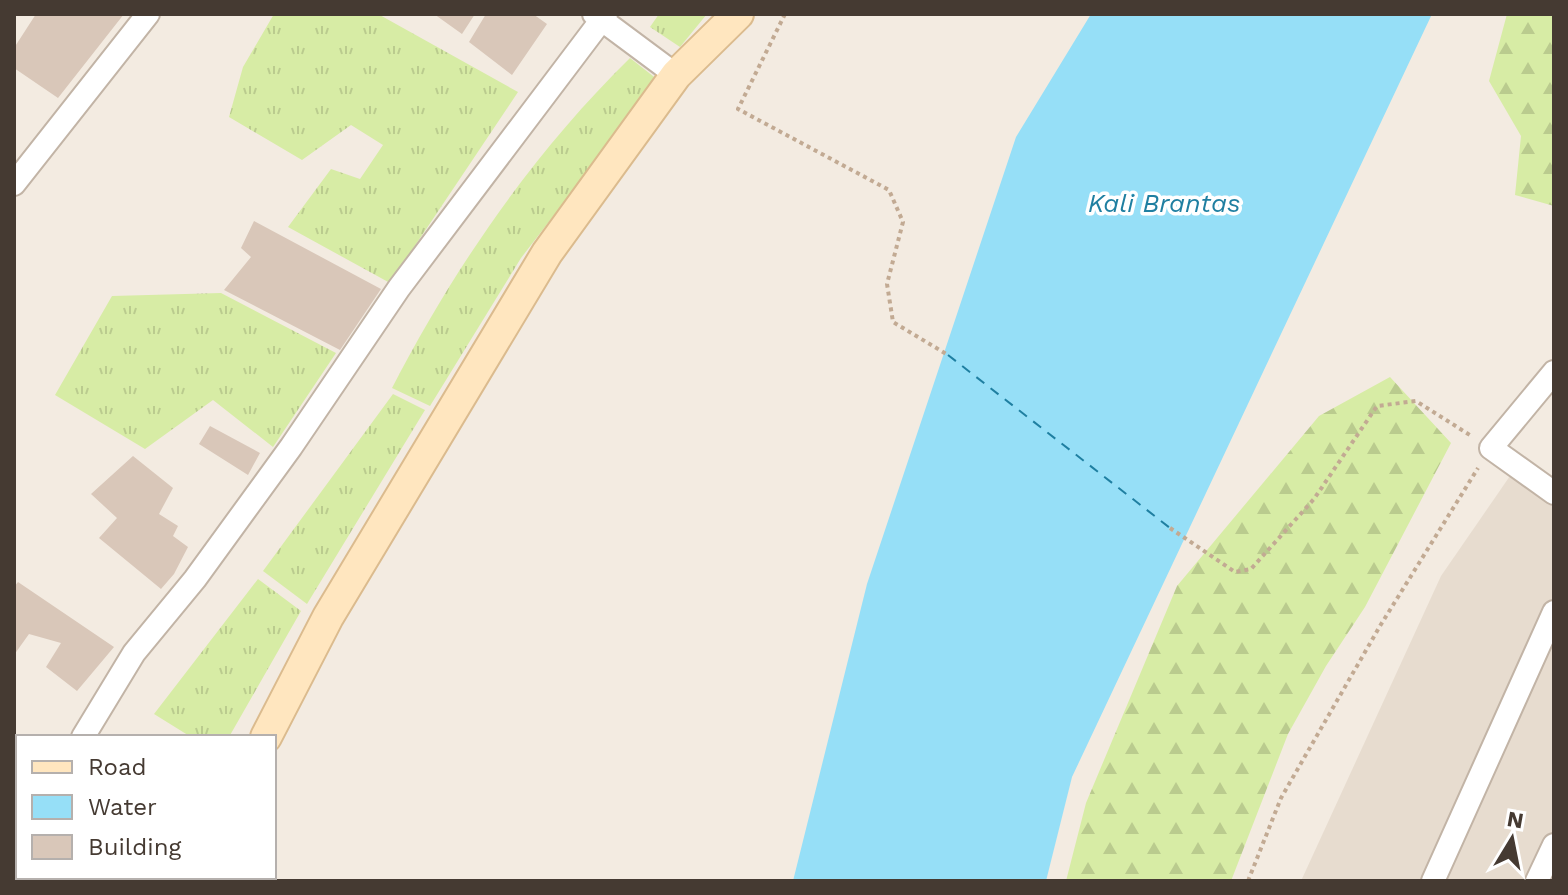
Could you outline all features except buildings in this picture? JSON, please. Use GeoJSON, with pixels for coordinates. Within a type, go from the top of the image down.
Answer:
{"type":"FeatureCollection","features":[{"type":"Feature","properties":{"kind":"main road"},"geometry":{"type":"LineString","coordinates":[[267,735],[328,617],[547,253],[676,75],[738,14]]}},
{"type":"Feature","properties":{"kind":"street"},"geometry":{"type":"LineString","coordinates":[[14,184],[148,14]]}},
{"type":"Feature","properties":{"kind":"street"},"geometry":{"type":"LineString","coordinates":[[84,735],[134,653],[195,579],[291,447],[399,288],[601,16],[676,75]]}},
{"type":"Feature","properties":{"kind":"street"},"geometry":{"type":"LineString","coordinates":[[1554,372],[1491,448],[1554,493]]}},
{"type":"Feature","properties":{"kind":"street"},"geometry":{"type":"LineString","coordinates":[[1433,881],[1554,612]]}},
{"type":"Feature","properties":{"kind":"street"},"geometry":{"type":"LineString","coordinates":[[1537,881],[1554,845]]}},
{"type":"Feature","properties":{"kind":"path"},"geometry":{"type":"LineString","coordinates":[[785,14],[738,109],[889,190],[903,222],[887,284],[893,322],[948,355]]}},
{"type":"Feature","properties":{"kind":"path"},"geometry":{"type":"LineString","coordinates":[[1170,528],[1235,572],[1251,569],[1314,499],[1377,406],[1396,401],[1416,401],[1491,448],[1380,626],[1281,798],[1248,881]]}},
{"type":"Feature","properties":{"kind":"shaded area"},"geometry":{"type":"Polygon","coordinates":[[[1521,460],[1554,489],[1554,881],[1301,881],[1441,576],[1521,460]]]}},
{"type":"Feature","properties":{"kind":"green space"},"geometry":{"type":"Polygon","coordinates":[[[274,14],[378,14],[518,92],[390,283],[288,227],[331,169],[360,179],[383,145],[351,125],[302,160],[229,117],[243,67],[274,14]]]}},
{"type":"Feature","properties":{"kind":"green space"},"geometry":{"type":"Polygon","coordinates":[[[659,14],[707,14],[680,47],[650,27],[659,14]]]}},
{"type":"Feature","properties":{"kind":"green space"},"geometry":{"type":"Polygon","coordinates":[[[1507,14],[1554,14],[1554,206],[1515,195],[1521,136],[1489,81],[1507,14]]]}},
{"type":"Feature","properties":{"kind":"green space"},"geometry":{"type":"Polygon","coordinates":[[[630,58],[658,80],[521,258],[430,406],[392,388],[442,299],[498,214],[561,133],[630,58]]]}},
{"type":"Feature","properties":{"kind":"green space"},"geometry":{"type":"Polygon","coordinates":[[[221,293],[336,353],[273,447],[213,400],[145,449],[55,395],[112,296],[221,293]]]}},
{"type":"Feature","properties":{"kind":"green space"},"geometry":{"type":"Polygon","coordinates":[[[1390,377],[1451,443],[1365,607],[1326,666],[1288,734],[1231,881],[1066,881],[1086,803],[1177,586],[1319,416],[1390,377]]]}},
{"type":"Feature","properties":{"kind":"green space"},"geometry":{"type":"Polygon","coordinates":[[[393,394],[425,410],[307,604],[263,571],[393,394]]]}},
{"type":"Feature","properties":{"kind":"green space"},"geometry":{"type":"Polygon","coordinates":[[[258,579],[301,611],[230,735],[188,735],[154,714],[258,579]]]}},
{"type":"Feature","properties":{"kind":"green space"},"geometry":{"type":"Polygon","coordinates":[[[42,879],[146,879],[145,881],[41,881],[42,879]]]}},
{"type":"Feature","properties":{"kind":"water","name":"Kali Brantas"},"geometry":{"type":"Polygon","coordinates":[[[1091,14],[1432,14],[1072,777],[1046,881],[793,881],[867,584],[1016,137],[1091,14]]]}},
{"type":"Feature","properties":{"kind":"ferry route"},"geometry":{"type":"LineString","coordinates":[[948,355],[1170,528]]}}]}
